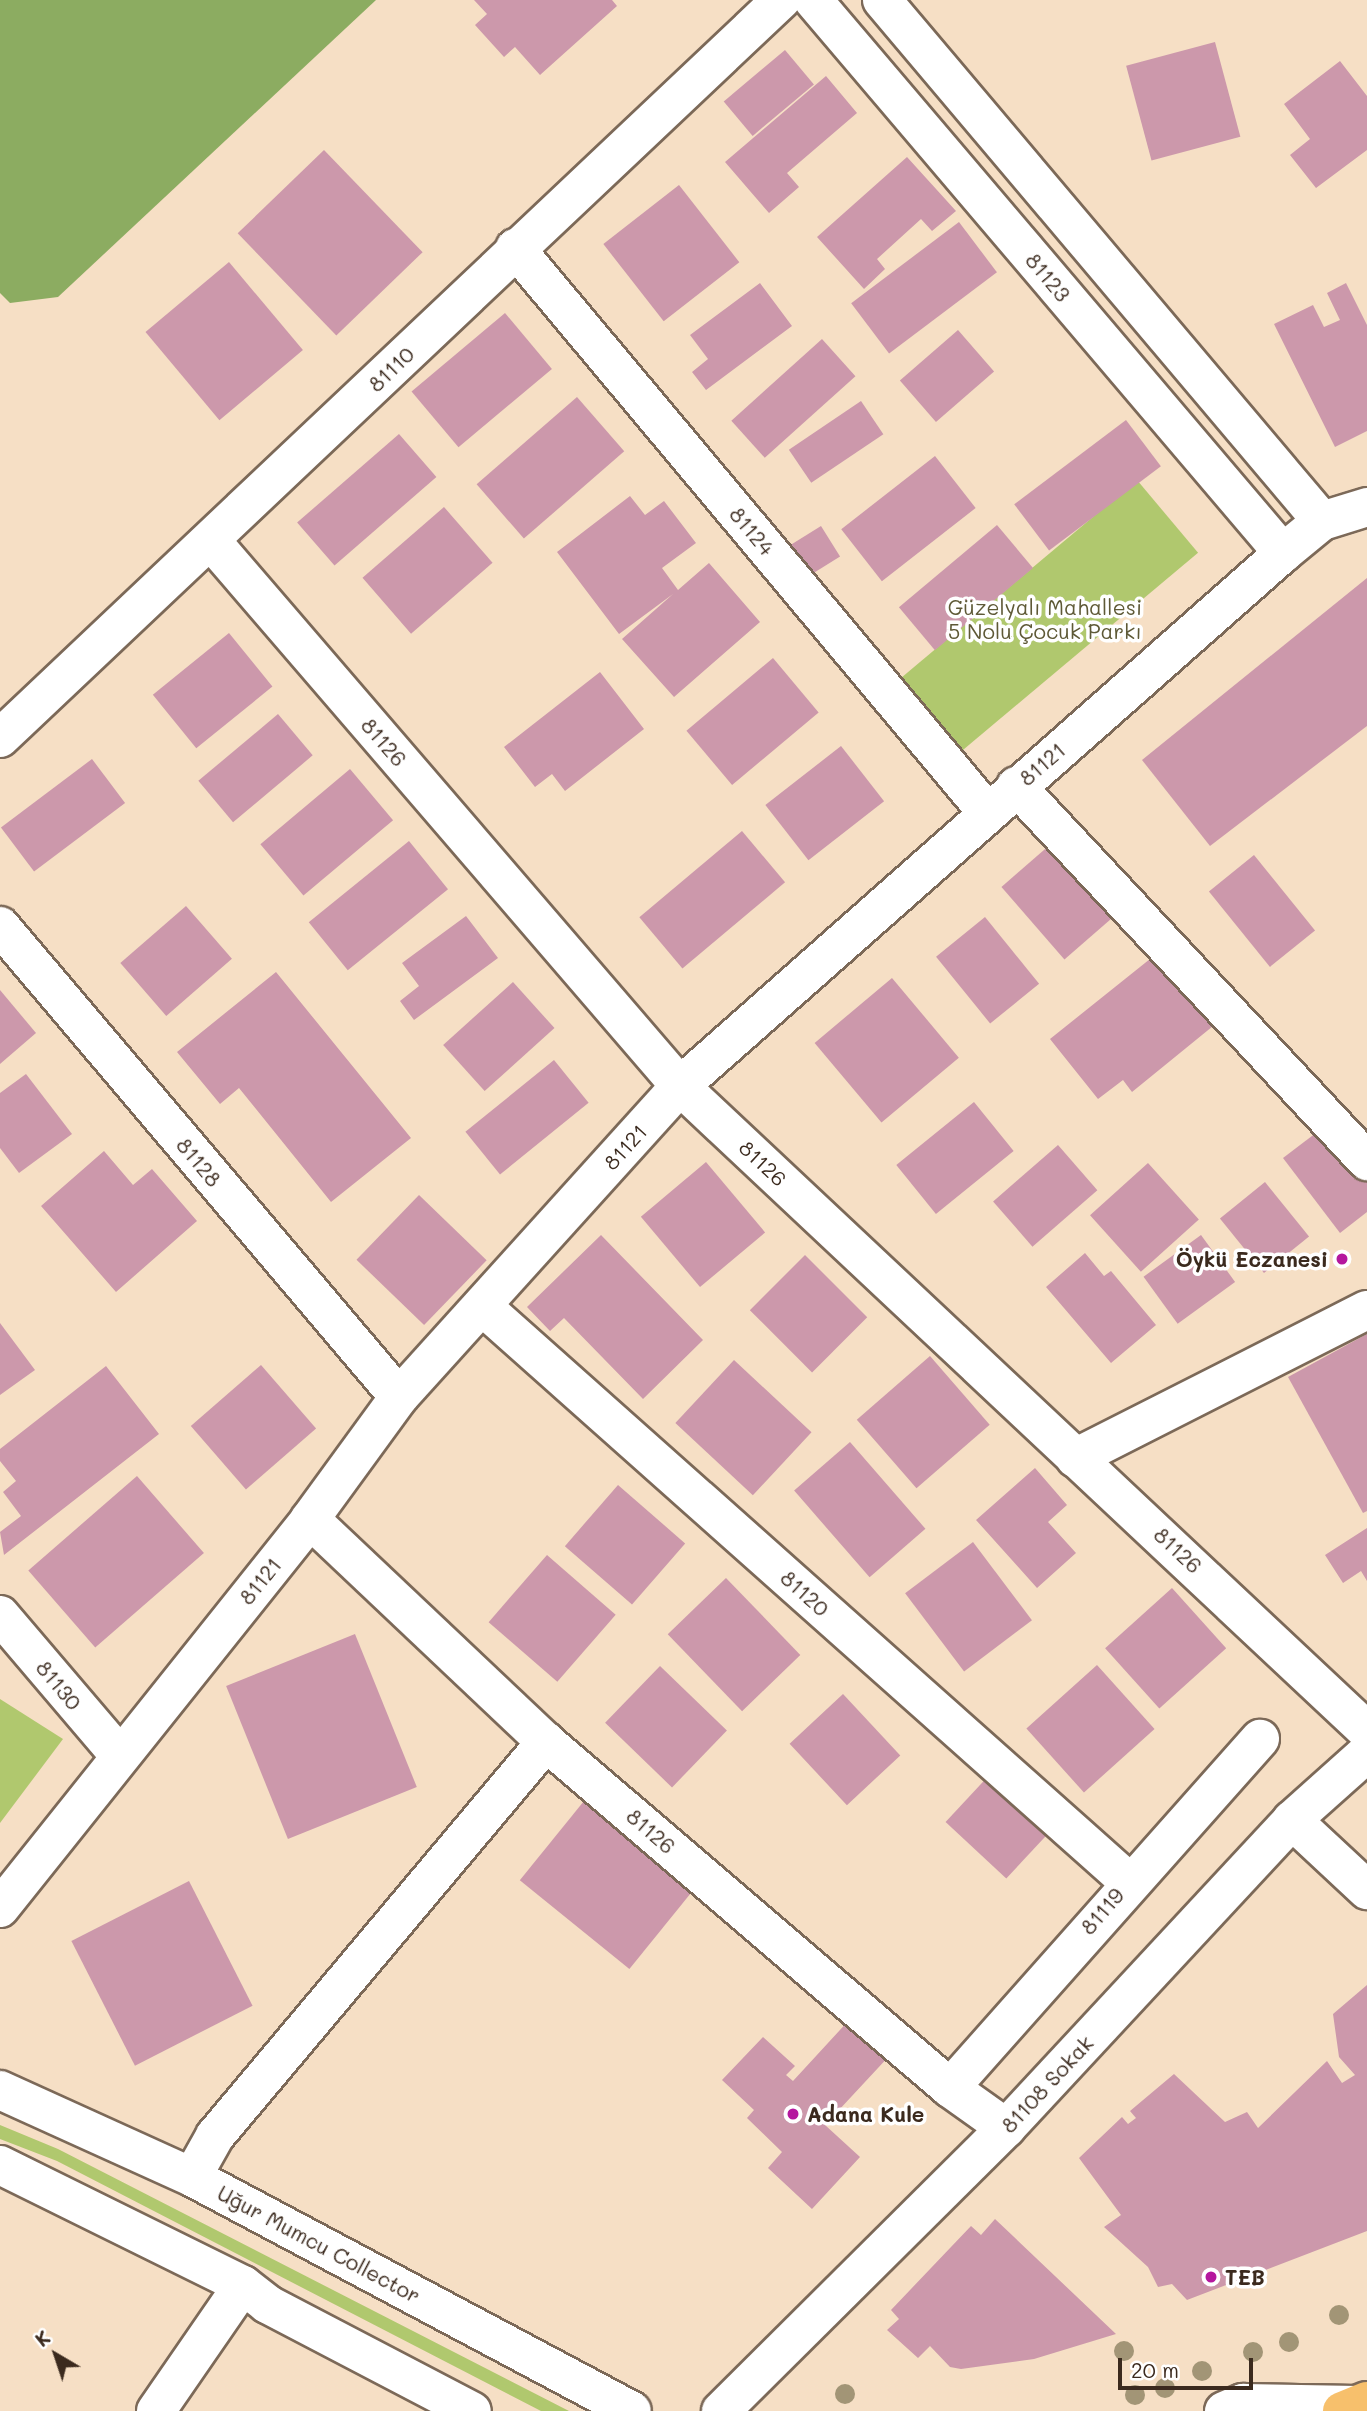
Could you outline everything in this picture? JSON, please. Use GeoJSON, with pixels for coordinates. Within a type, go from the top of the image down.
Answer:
{"type":"FeatureCollection","features":[{"type":"Feature","properties":{"kind":"street","name":"81110"},"geometry":{"type":"LineString","coordinates":[[0,738],[213,543],[515,248],[781,0]]}},
{"type":"Feature","properties":{"kind":"street","name":"81123"},"geometry":{"type":"LineString","coordinates":[[813,0],[1283,553]]}},
{"type":"Feature","properties":{"kind":"street"},"geometry":{"type":"LineString","coordinates":[[882,0],[1322,521]]}},
{"type":"Feature","properties":{"kind":"street","name":"81124"},"geometry":{"type":"LineString","coordinates":[[515,248],[988,813]]}},
{"type":"Feature","properties":{"kind":"street","name":"81121"},"geometry":{"type":"LineString","coordinates":[[0,1908],[118,1755],[310,1519],[399,1397],[680,1086],[1016,786],[1283,553],[1322,521],[1367,507]]}},
{"type":"Feature","properties":{"kind":"street","name":"81126"},"geometry":{"type":"LineString","coordinates":[[213,543],[680,1086],[1367,1731]]}},
{"type":"Feature","properties":{"kind":"street"},"geometry":{"type":"LineString","coordinates":[[1016,786],[1367,1161]]}},
{"type":"Feature","properties":{"kind":"street","name":"81128"},"geometry":{"type":"LineString","coordinates":[[0,926],[399,1397]]}},
{"type":"Feature","properties":{"kind":"street","name":"81120"},"geometry":{"type":"LineString","coordinates":[[482,1306],[1128,1881]]}},
{"type":"Feature","properties":{"kind":"street"},"geometry":{"type":"LineString","coordinates":[[1075,1458],[1367,1310]]}},
{"type":"Feature","properties":{"kind":"street","name":"81126"},"geometry":{"type":"LineString","coordinates":[[310,1519],[546,1742],[950,2088],[1006,2128]]}},
{"type":"Feature","properties":{"kind":"street","name":"81130"},"geometry":{"type":"LineString","coordinates":[[0,1615],[118,1755]]}},
{"type":"Feature","properties":{"kind":"street","name":"81119"},"geometry":{"type":"LineString","coordinates":[[950,2088],[1128,1881],[1260,1739]]}},
{"type":"Feature","properties":{"kind":"street"},"geometry":{"type":"LineString","coordinates":[[192,2176],[215,2136],[546,1742]]}},
{"type":"Feature","properties":{"kind":"street","name":"81108 Sokak"},"geometry":{"type":"LineString","coordinates":[[721,2411],[1006,2128],[1292,1820],[1367,1753]]}},
{"type":"Feature","properties":{"kind":"street"},"geometry":{"type":"LineString","coordinates":[[1292,1820],[1367,1890]]}},
{"type":"Feature","properties":{"kind":"street","name":"Uğur Mumcu Collector"},"geometry":{"type":"LineString","coordinates":[[0,2090],[192,2176],[632,2411]]}},
{"type":"Feature","properties":{"kind":"street"},"geometry":{"type":"LineString","coordinates":[[0,2165],[243,2285],[267,2304],[472,2411]]}},
{"type":"Feature","properties":{"kind":"street"},"geometry":{"type":"LineString","coordinates":[[156,2411],[243,2285]]}},
{"type":"Feature","properties":{"kind":"street"},"geometry":{"type":"LineString","coordinates":[[1224,2411],[1243,2403],[1355,2406]]}},
{"type":"Feature","properties":{"kind":"green space"},"geometry":{"type":"Polygon","coordinates":[[[0,0],[376,0],[58,297],[10,303],[0,293],[0,0]]]}},
{"type":"Feature","properties":{"kind":"green space","name":"Güzelyalı Mahallesi 5 Nolu Çocuk Parkı"},"geometry":{"type":"Polygon","coordinates":[[[1137,480],[1198,553],[954,758],[893,685],[1137,480]]]}},
{"type":"Feature","properties":{"kind":"green space"},"geometry":{"type":"Polygon","coordinates":[[[0,1699],[63,1739],[0,1823],[0,1699]]]}},
{"type":"Feature","properties":{"kind":"green space"},"geometry":{"type":"Polygon","coordinates":[[[0,2125],[58,2149],[569,2411],[541,2411],[57,2161],[0,2139],[0,2125]]]}},
{"type":"Feature","properties":{"kind":"building"},"geometry":{"type":"Polygon","coordinates":[[[474,0],[612,0],[617,6],[540,75],[515,47],[504,57],[475,25],[487,14],[474,0]]]}},
{"type":"Feature","properties":{"kind":"building"},"geometry":{"type":"Polygon","coordinates":[[[1215,42],[1240,137],[1151,160],[1126,66],[1215,42]]]}},
{"type":"Feature","properties":{"kind":"building"},"geometry":{"type":"Polygon","coordinates":[[[785,50],[814,84],[753,136],[724,101],[785,50]]]}},
{"type":"Feature","properties":{"kind":"building"},"geometry":{"type":"Polygon","coordinates":[[[1340,61],[1367,96],[1367,150],[1316,188],[1290,155],[1310,139],[1284,104],[1340,61]]]}},
{"type":"Feature","properties":{"kind":"building"},"geometry":{"type":"Polygon","coordinates":[[[826,76],[857,113],[787,173],[799,187],[769,213],[725,162],[826,76]]]}},
{"type":"Feature","properties":{"kind":"building"},"geometry":{"type":"Polygon","coordinates":[[[324,150],[423,252],[336,336],[238,233],[324,150]]]}},
{"type":"Feature","properties":{"kind":"building"},"geometry":{"type":"Polygon","coordinates":[[[907,157],[956,211],[932,231],[921,219],[877,259],[885,269],[864,289],[817,237],[907,157]]]}},
{"type":"Feature","properties":{"kind":"building"},"geometry":{"type":"Polygon","coordinates":[[[679,185],[739,262],[664,321],[603,244],[679,185]]]}},
{"type":"Feature","properties":{"kind":"building"},"geometry":{"type":"Polygon","coordinates":[[[959,222],[997,272],[889,354],[851,303],[959,222]]]}},
{"type":"Feature","properties":{"kind":"building"},"geometry":{"type":"Polygon","coordinates":[[[229,262],[303,350],[219,420],[146,332],[229,262]]]}},
{"type":"Feature","properties":{"kind":"building"},"geometry":{"type":"Polygon","coordinates":[[[760,283],[792,326],[706,390],[692,372],[708,359],[690,335],[760,283]]]}},
{"type":"Feature","properties":{"kind":"building"},"geometry":{"type":"Polygon","coordinates":[[[1346,283],[1367,325],[1367,431],[1335,447],[1274,324],[1313,305],[1324,327],[1340,320],[1327,293],[1346,283]]]}},
{"type":"Feature","properties":{"kind":"building"},"geometry":{"type":"Polygon","coordinates":[[[505,313],[552,369],[458,447],[412,391],[505,313]]]}},
{"type":"Feature","properties":{"kind":"building"},"geometry":{"type":"Polygon","coordinates":[[[958,330],[994,372],[936,422],[900,381],[958,330]]]}},
{"type":"Feature","properties":{"kind":"building"},"geometry":{"type":"Polygon","coordinates":[[[822,339],[855,376],[765,458],[731,421],[822,339]]]}},
{"type":"Feature","properties":{"kind":"building"},"geometry":{"type":"Polygon","coordinates":[[[577,397],[624,451],[524,539],[477,484],[577,397]]]}},
{"type":"Feature","properties":{"kind":"building"},"geometry":{"type":"Polygon","coordinates":[[[861,401],[883,434],[811,483],[789,450],[861,401]]]}},
{"type":"Feature","properties":{"kind":"building"},"geometry":{"type":"Polygon","coordinates":[[[1126,420],[1161,466],[1049,551],[1014,504],[1126,420]]]}},
{"type":"Feature","properties":{"kind":"building"},"geometry":{"type":"Polygon","coordinates":[[[399,434],[436,477],[335,566],[297,523],[399,434]]]}},
{"type":"Feature","properties":{"kind":"building"},"geometry":{"type":"Polygon","coordinates":[[[935,456],[976,508],[882,581],[841,529],[935,456]]]}},
{"type":"Feature","properties":{"kind":"building"},"geometry":{"type":"Polygon","coordinates":[[[630,496],[645,515],[664,501],[696,543],[662,568],[678,590],[709,563],[760,622],[674,697],[622,639],[673,594],[619,634],[557,552],[630,496]]]}},
{"type":"Feature","properties":{"kind":"building"},"geometry":{"type":"Polygon","coordinates":[[[444,507],[493,563],[411,634],[362,578],[444,507]]]}},
{"type":"Feature","properties":{"kind":"building"},"geometry":{"type":"Polygon","coordinates":[[[997,525],[1033,568],[935,650],[899,607],[997,525]]]}},
{"type":"Feature","properties":{"kind":"building"},"geometry":{"type":"Polygon","coordinates":[[[821,526],[840,557],[810,576],[790,545],[821,526]]]}},
{"type":"Feature","properties":{"kind":"building"},"geometry":{"type":"Polygon","coordinates":[[[1367,578],[1367,726],[1210,846],[1142,760],[1367,578]]]}},
{"type":"Feature","properties":{"kind":"building"},"geometry":{"type":"Polygon","coordinates":[[[229,633],[272,687],[196,748],[153,695],[229,633]]]}},
{"type":"Feature","properties":{"kind":"building"},"geometry":{"type":"Polygon","coordinates":[[[773,658],[819,712],[732,785],[686,731],[773,658]]]}},
{"type":"Feature","properties":{"kind":"building"},"geometry":{"type":"Polygon","coordinates":[[[600,672],[644,729],[565,791],[552,774],[535,787],[504,747],[600,672]]]}},
{"type":"Feature","properties":{"kind":"building"},"geometry":{"type":"Polygon","coordinates":[[[278,714],[313,755],[233,822],[198,781],[278,714]]]}},
{"type":"Feature","properties":{"kind":"building"},"geometry":{"type":"Polygon","coordinates":[[[841,746],[884,801],[808,860],[765,805],[841,746]]]}},
{"type":"Feature","properties":{"kind":"building"},"geometry":{"type":"Polygon","coordinates":[[[92,759],[125,803],[34,872],[1,828],[92,759]]]}},
{"type":"Feature","properties":{"kind":"building"},"geometry":{"type":"Polygon","coordinates":[[[350,769],[393,820],[303,896],[260,844],[350,769]]]}},
{"type":"Feature","properties":{"kind":"building"},"geometry":{"type":"Polygon","coordinates":[[[742,831],[785,882],[682,968],[639,917],[742,831]]]}},
{"type":"Feature","properties":{"kind":"building"},"geometry":{"type":"Polygon","coordinates":[[[409,841],[448,889],[348,970],[309,922],[409,841]]]}},
{"type":"Feature","properties":{"kind":"building"},"geometry":{"type":"Polygon","coordinates":[[[1052,843],[1115,915],[1064,959],[1001,887],[1052,843]]]}},
{"type":"Feature","properties":{"kind":"building"},"geometry":{"type":"Polygon","coordinates":[[[1254,855],[1315,930],[1270,967],[1209,892],[1254,855]]]}},
{"type":"Feature","properties":{"kind":"building"},"geometry":{"type":"Polygon","coordinates":[[[186,906],[232,959],[166,1016],[120,963],[186,906]]]}},
{"type":"Feature","properties":{"kind":"building"},"geometry":{"type":"Polygon","coordinates":[[[466,916],[498,958],[414,1020],[400,1001],[419,986],[402,963],[466,916]]]}},
{"type":"Feature","properties":{"kind":"building"},"geometry":{"type":"Polygon","coordinates":[[[985,917],[1039,984],[990,1023],[936,957],[985,917]]]}},
{"type":"Feature","properties":{"kind":"building"},"geometry":{"type":"Polygon","coordinates":[[[1160,951],[1218,1022],[1132,1092],[1123,1080],[1098,1099],[1050,1039],[1160,951]]]}},
{"type":"Feature","properties":{"kind":"building"},"geometry":{"type":"Polygon","coordinates":[[[276,972],[411,1138],[331,1202],[239,1088],[220,1104],[177,1052],[276,972]]]}},
{"type":"Feature","properties":{"kind":"building"},"geometry":{"type":"Polygon","coordinates":[[[892,978],[959,1058],[881,1123],[815,1043],[892,978]]]}},
{"type":"Feature","properties":{"kind":"building"},"geometry":{"type":"Polygon","coordinates":[[[513,982],[554,1028],[485,1091],[443,1045],[513,982]]]}},
{"type":"Feature","properties":{"kind":"building"},"geometry":{"type":"Polygon","coordinates":[[[0,990],[36,1033],[0,1064],[0,990]]]}},
{"type":"Feature","properties":{"kind":"building"},"geometry":{"type":"Polygon","coordinates":[[[554,1060],[589,1103],[500,1174],[465,1132],[554,1060]]]}},
{"type":"Feature","properties":{"kind":"building"},"geometry":{"type":"Polygon","coordinates":[[[26,1074],[72,1134],[19,1173],[0,1148],[0,1093],[26,1074]]]}},
{"type":"Feature","properties":{"kind":"building"},"geometry":{"type":"Polygon","coordinates":[[[974,1102],[1014,1151],[936,1214],[896,1165],[974,1102]]]}},
{"type":"Feature","properties":{"kind":"building"},"geometry":{"type":"Polygon","coordinates":[[[1329,1123],[1367,1173],[1367,1212],[1340,1233],[1283,1158],[1329,1123]]]}},
{"type":"Feature","properties":{"kind":"building"},"geometry":{"type":"Polygon","coordinates":[[[1058,1145],[1097,1190],[1032,1247],[993,1201],[1058,1145]]]}},
{"type":"Feature","properties":{"kind":"building"},"geometry":{"type":"Polygon","coordinates":[[[104,1151],[133,1185],[152,1169],[197,1221],[116,1292],[41,1206],[104,1151]]]}},
{"type":"Feature","properties":{"kind":"building"},"geometry":{"type":"Polygon","coordinates":[[[706,1162],[765,1232],[700,1287],[641,1217],[706,1162]]]}},
{"type":"Feature","properties":{"kind":"building"},"geometry":{"type":"Polygon","coordinates":[[[1148,1163],[1199,1219],[1141,1272],[1090,1215],[1148,1163]]]}},
{"type":"Feature","properties":{"kind":"building"},"geometry":{"type":"Polygon","coordinates":[[[1265,1182],[1309,1236],[1264,1273],[1220,1219],[1265,1182]]]}},
{"type":"Feature","properties":{"kind":"building"},"geometry":{"type":"Polygon","coordinates":[[[419,1195],[487,1260],[424,1325],[356,1260],[419,1195]]]}},
{"type":"Feature","properties":{"kind":"building"},"geometry":{"type":"Polygon","coordinates":[[[601,1235],[703,1340],[643,1399],[564,1318],[550,1331],[527,1307],[601,1235]]]}},
{"type":"Feature","properties":{"kind":"building"},"geometry":{"type":"Polygon","coordinates":[[[1201,1235],[1235,1282],[1178,1324],[1144,1277],[1201,1235]]]}},
{"type":"Feature","properties":{"kind":"building"},"geometry":{"type":"Polygon","coordinates":[[[1085,1253],[1104,1276],[1111,1271],[1156,1325],[1111,1363],[1046,1287],[1085,1253]]]}},
{"type":"Feature","properties":{"kind":"building"},"geometry":{"type":"Polygon","coordinates":[[[805,1255],[867,1317],[812,1372],[750,1310],[805,1255]]]}},
{"type":"Feature","properties":{"kind":"building"},"geometry":{"type":"Polygon","coordinates":[[[0,1323],[35,1370],[0,1395],[0,1323]]]}},
{"type":"Feature","properties":{"kind":"building"},"geometry":{"type":"Polygon","coordinates":[[[1367,1334],[1367,1511],[1363,1513],[1288,1377],[1367,1334]]]}},
{"type":"Feature","properties":{"kind":"building"},"geometry":{"type":"Polygon","coordinates":[[[930,1356],[990,1425],[916,1488],[857,1420],[930,1356]]]}},
{"type":"Feature","properties":{"kind":"building"},"geometry":{"type":"Polygon","coordinates":[[[734,1360],[812,1432],[753,1495],[675,1423],[734,1360]]]}},
{"type":"Feature","properties":{"kind":"building"},"geometry":{"type":"Polygon","coordinates":[[[261,1365],[316,1428],[246,1489],[191,1426],[261,1365]]]}},
{"type":"Feature","properties":{"kind":"building"},"geometry":{"type":"Polygon","coordinates":[[[106,1366],[159,1434],[4,1555],[0,1532],[21,1516],[3,1492],[16,1481],[0,1461],[0,1449],[106,1366]]]}},
{"type":"Feature","properties":{"kind":"building"},"geometry":{"type":"Polygon","coordinates":[[[850,1442],[925,1529],[870,1577],[794,1491],[850,1442]]]}},
{"type":"Feature","properties":{"kind":"building"},"geometry":{"type":"Polygon","coordinates":[[[1035,1468],[1067,1505],[1048,1522],[1076,1553],[1037,1588],[976,1520],[1035,1468]]]}},
{"type":"Feature","properties":{"kind":"building"},"geometry":{"type":"Polygon","coordinates":[[[137,1476],[204,1553],[95,1647],[28,1570],[137,1476]]]}},
{"type":"Feature","properties":{"kind":"building"},"geometry":{"type":"Polygon","coordinates":[[[618,1485],[685,1543],[632,1605],[565,1546],[618,1485]]]}},
{"type":"Feature","properties":{"kind":"building"},"geometry":{"type":"Polygon","coordinates":[[[1367,1528],[1367,1581],[1361,1571],[1343,1583],[1325,1555],[1367,1528]]]}},
{"type":"Feature","properties":{"kind":"building"},"geometry":{"type":"Polygon","coordinates":[[[973,1542],[1032,1620],[964,1671],[905,1593],[973,1542]]]}},
{"type":"Feature","properties":{"kind":"building"},"geometry":{"type":"Polygon","coordinates":[[[547,1555],[616,1615],[557,1682],[489,1622],[547,1555]]]}},
{"type":"Feature","properties":{"kind":"building"},"geometry":{"type":"Polygon","coordinates":[[[726,1578],[800,1655],[742,1711],[668,1634],[726,1578]]]}},
{"type":"Feature","properties":{"kind":"building"},"geometry":{"type":"Polygon","coordinates":[[[1172,1588],[1226,1648],[1159,1708],[1105,1648],[1172,1588]]]}},
{"type":"Feature","properties":{"kind":"building"},"geometry":{"type":"Polygon","coordinates":[[[355,1634],[417,1787],[288,1839],[226,1686],[355,1634]]]}},
{"type":"Feature","properties":{"kind":"building"},"geometry":{"type":"Polygon","coordinates":[[[1097,1665],[1155,1729],[1084,1792],[1026,1729],[1097,1665]]]}},
{"type":"Feature","properties":{"kind":"building"},"geometry":{"type":"Polygon","coordinates":[[[660,1666],[727,1731],[672,1787],[605,1723],[660,1666]]]}},
{"type":"Feature","properties":{"kind":"building"},"geometry":{"type":"Polygon","coordinates":[[[843,1694],[900,1755],[847,1805],[790,1744],[843,1694]]]}},
{"type":"Feature","properties":{"kind":"building"},"geometry":{"type":"Polygon","coordinates":[[[994,1770],[1055,1827],[1006,1879],[946,1822],[994,1770]]]}},
{"type":"Feature","properties":{"kind":"building"},"geometry":{"type":"Polygon","coordinates":[[[584,1801],[694,1890],[629,1969],[520,1880],[584,1801]]]}},
{"type":"Feature","properties":{"kind":"building"},"geometry":{"type":"Polygon","coordinates":[[[189,1881],[253,2006],[135,2066],[71,1941],[189,1881]]]}},
{"type":"Feature","properties":{"kind":"building"},"geometry":{"type":"Polygon","coordinates":[[[1367,1985],[1367,2231],[1187,2300],[1172,2284],[1158,2287],[1148,2267],[1104,2227],[1121,2215],[1079,2158],[1122,2117],[1128,2124],[1136,2118],[1130,2111],[1174,2074],[1225,2122],[1247,2112],[1258,2128],[1327,2061],[1342,2083],[1355,2075],[1339,2057],[1333,2014],[1367,1985]]]}},
{"type":"Feature","properties":{"kind":"building","name":"Adana Kule"},"geometry":{"type":"Polygon","coordinates":[[[851,2018],[891,2054],[825,2125],[860,2157],[812,2209],[768,2168],[782,2152],[747,2118],[754,2110],[722,2080],[763,2037],[795,2066],[786,2075],[793,2081],[851,2018]]]}},
{"type":"Feature","properties":{"kind":"building"},"geometry":{"type":"Polygon","coordinates":[[[995,2219],[1116,2334],[1034,2359],[961,2369],[950,2367],[930,2346],[918,2358],[887,2330],[899,2319],[891,2310],[971,2226],[981,2235],[995,2219]]]}},
{"type":"Feature","properties":{"kind":"place","name":"Öykü Eczanesi"},"geometry":{"type":"Point","coordinates":[1342,1259]}},
{"type":"Feature","properties":{"kind":"place","name":"Adana Kule"},"geometry":{"type":"Point","coordinates":[793,2114]}},
{"type":"Feature","properties":{"kind":"place","name":"TEB"},"geometry":{"type":"Point","coordinates":[1211,2277]}}]}
